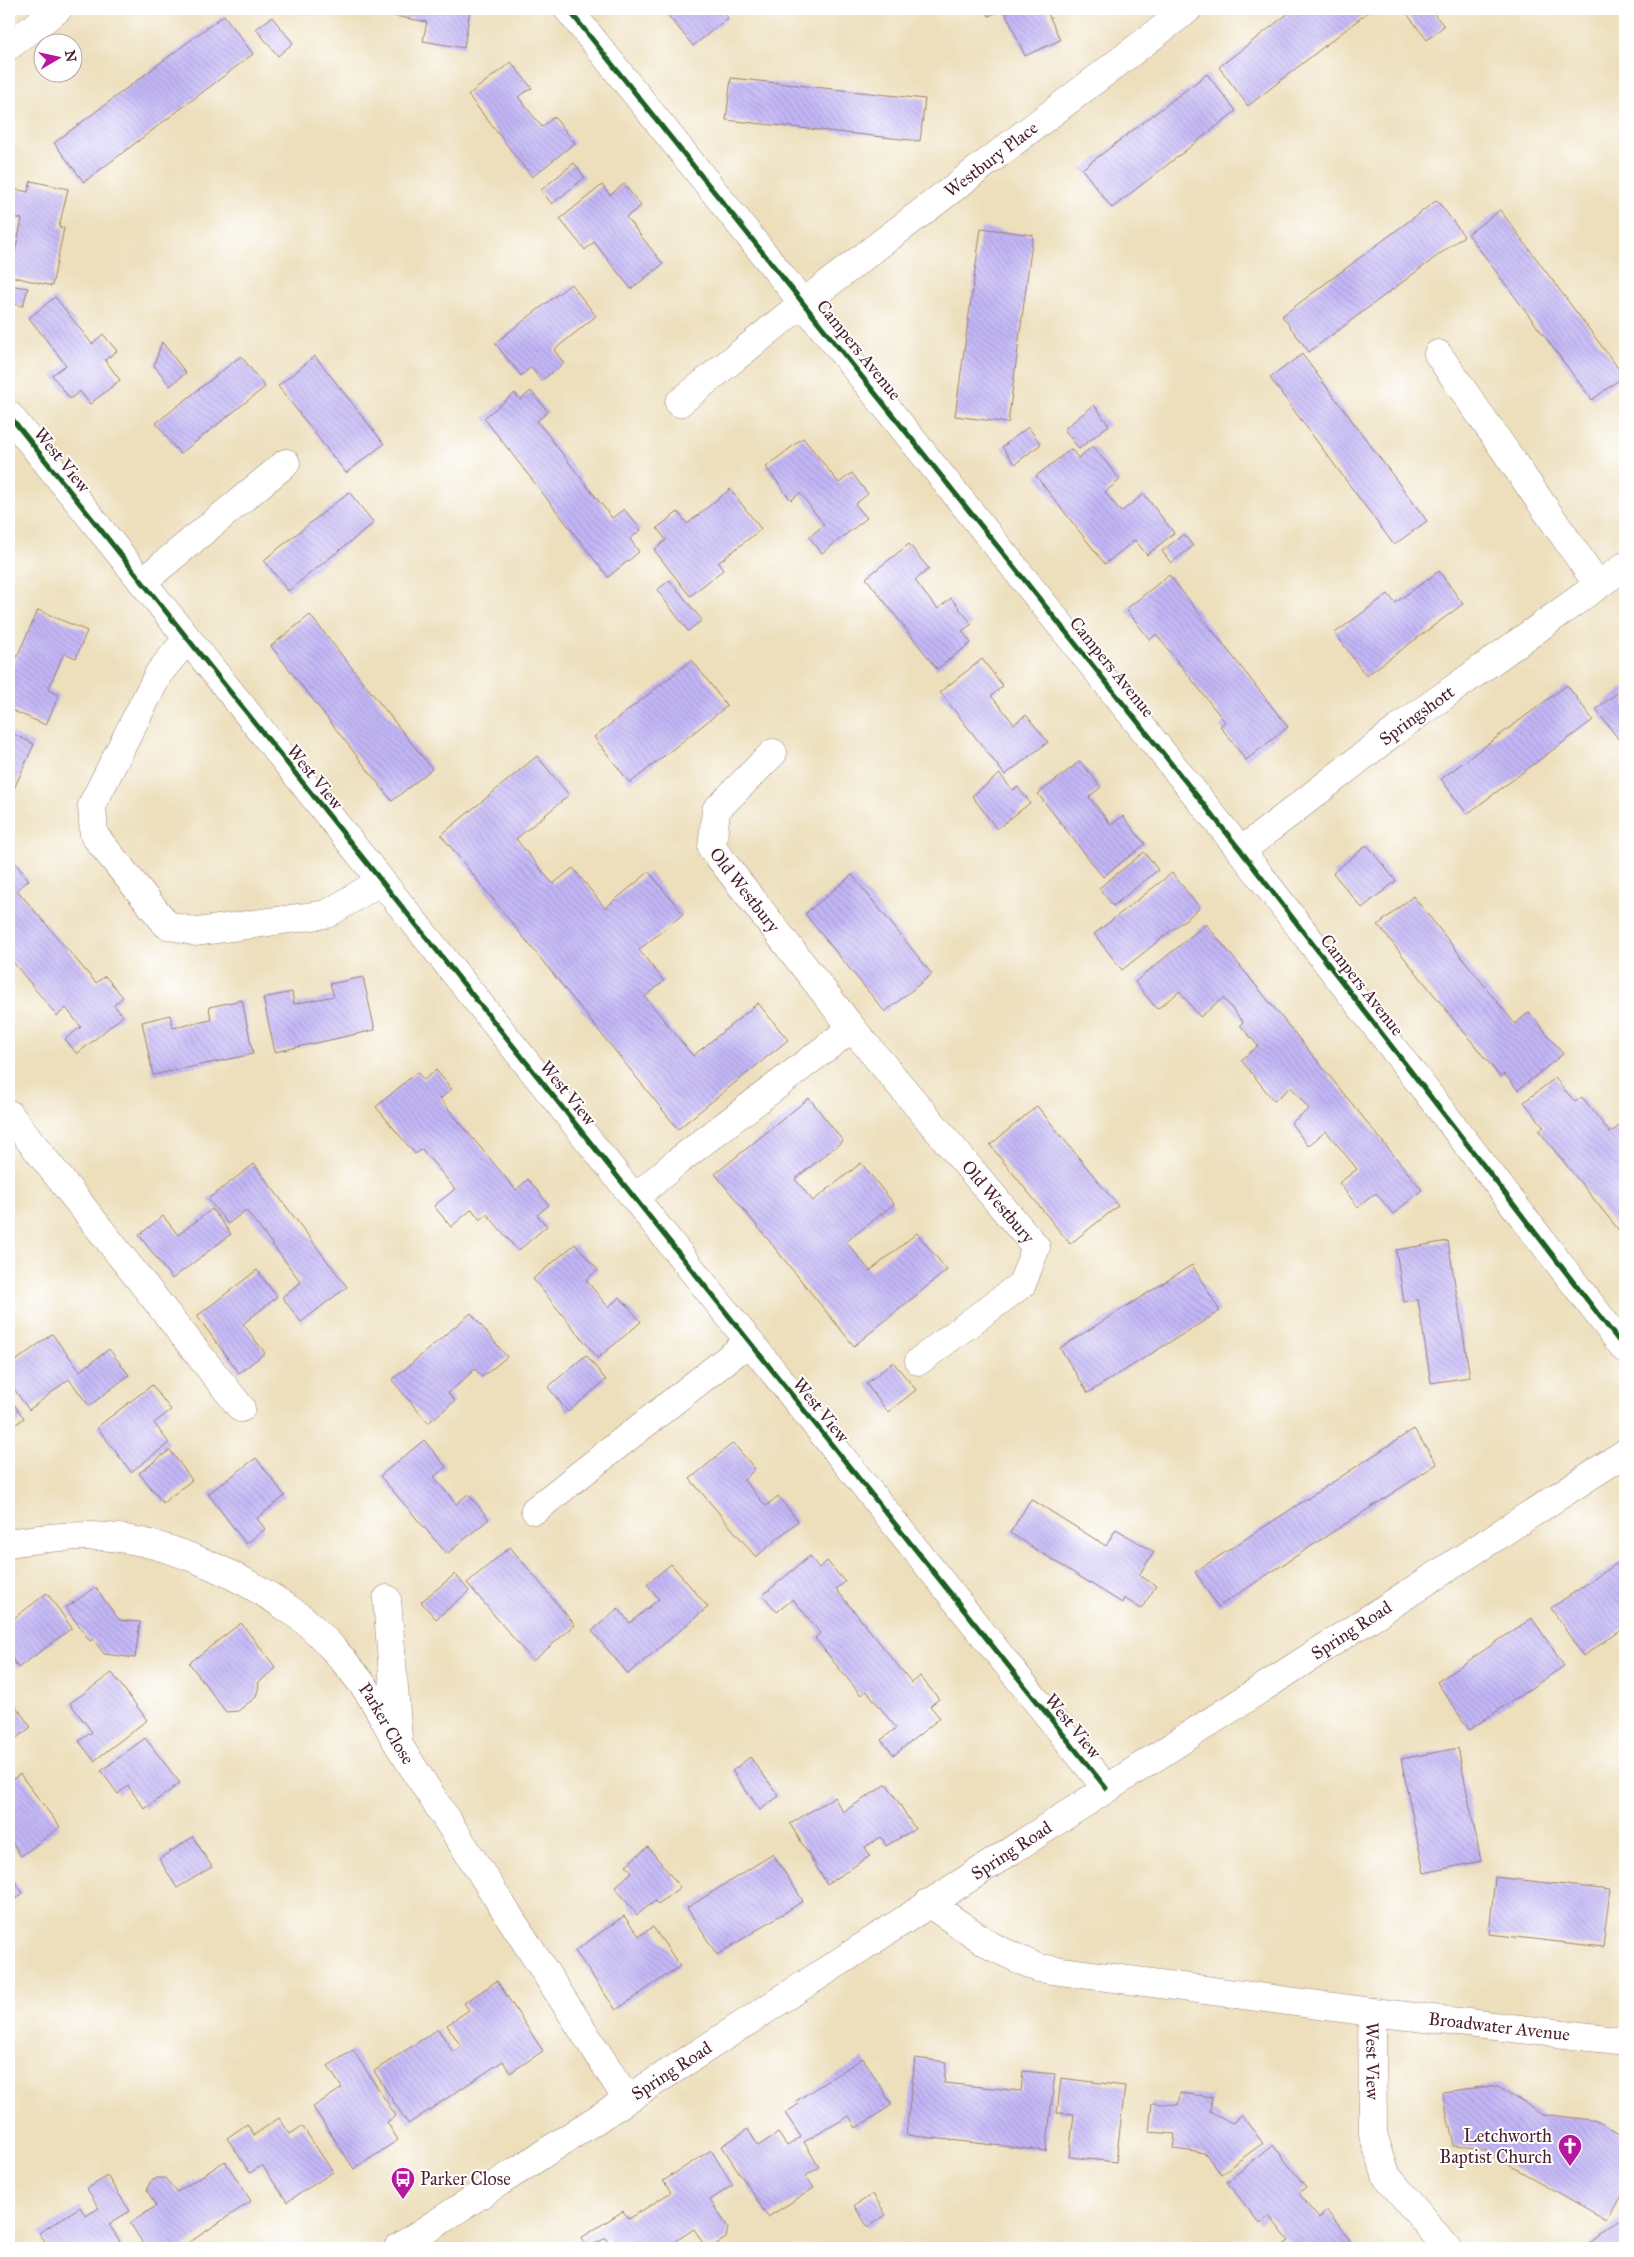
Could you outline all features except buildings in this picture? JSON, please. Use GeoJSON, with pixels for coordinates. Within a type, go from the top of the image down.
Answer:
{"type":"FeatureCollection","features":[{"type":"Feature","properties":{"kind":"street"},"geometry":{"type":"LineString","coordinates":[[9,46],[58,9]]}},
{"type":"Feature","properties":{"kind":"street","name":"Campers Avenue"},"geometry":{"type":"LineString","coordinates":[[568,9],[1242,851],[1625,1349]]}},
{"type":"Feature","properties":{"kind":"street","name":"Westbury Place"},"geometry":{"type":"LineString","coordinates":[[679,403],[803,303],[1180,11]]}},
{"type":"Feature","properties":{"kind":"street"},"geometry":{"type":"LineString","coordinates":[[1438,354],[1598,585]]}},
{"type":"Feature","properties":{"kind":"street","name":"West View"},"geometry":{"type":"LineString","coordinates":[[9,415],[1106,1788]]}},
{"type":"Feature","properties":{"kind":"street"},"geometry":{"type":"LineString","coordinates":[[142,582],[286,463]]}},
{"type":"Feature","properties":{"kind":"street","name":"Springshott"},"geometry":{"type":"LineString","coordinates":[[1242,851],[1403,726],[1625,566]]}},
{"type":"Feature","properties":{"kind":"street"},"geometry":{"type":"LineString","coordinates":[[187,639],[159,673],[92,805],[94,834],[100,842],[167,925],[196,932],[327,914],[381,881]]}},
{"type":"Feature","properties":{"kind":"street","name":"Old Westbury"},"geometry":{"type":"LineString","coordinates":[[773,752],[716,810],[712,848],[852,1028],[1036,1247],[1022,1284],[919,1361]]}},
{"type":"Feature","properties":{"kind":"street"},"geometry":{"type":"LineString","coordinates":[[635,1198],[676,1162],[852,1028]]}},
{"type":"Feature","properties":{"kind":"street"},"geometry":{"type":"LineString","coordinates":[[9,1114],[241,1408]]}},
{"type":"Feature","properties":{"kind":"street"},"geometry":{"type":"LineString","coordinates":[[535,1510],[749,1342]]}},
{"type":"Feature","properties":{"kind":"street","name":"Spring Road"},"geometry":{"type":"LineString","coordinates":[[398,2248],[1625,1452]]}},
{"type":"Feature","properties":{"kind":"street","name":"Parker Close"},"geometry":{"type":"LineString","coordinates":[[9,1543],[90,1536],[144,1543],[197,1559],[246,1581],[297,1615],[334,1650],[367,1691],[398,1744],[627,2099]]}},
{"type":"Feature","properties":{"kind":"street"},"geometry":{"type":"LineString","coordinates":[[387,1599],[398,1744]]}},
{"type":"Feature","properties":{"kind":"street","name":"West View"},"geometry":{"type":"LineString","coordinates":[[928,1903],[993,1948],[1038,1968],[1372,2012],[1372,2134],[1386,2175],[1447,2248]]}},
{"type":"Feature","properties":{"kind":"street","name":"Broadwater Avenue"},"geometry":{"type":"LineString","coordinates":[[1372,2012],[1625,2041]]}},
{"type":"Feature","properties":{"kind":"cycle path"},"geometry":{"type":"LineString","coordinates":[[568,9],[1241,851],[1625,1349]]}},
{"type":"Feature","properties":{"kind":"cycle path"},"geometry":{"type":"LineString","coordinates":[[9,415],[1106,1788]]}},
{"type":"Feature","properties":{"kind":"place","name":"Letchworth Baptist Church"},"geometry":{"type":"Point","coordinates":[1570,2167]}},
{"type":"Feature","properties":{"kind":"place","name":"Parker Close"},"geometry":{"type":"Point","coordinates":[403,2200]}}]}
